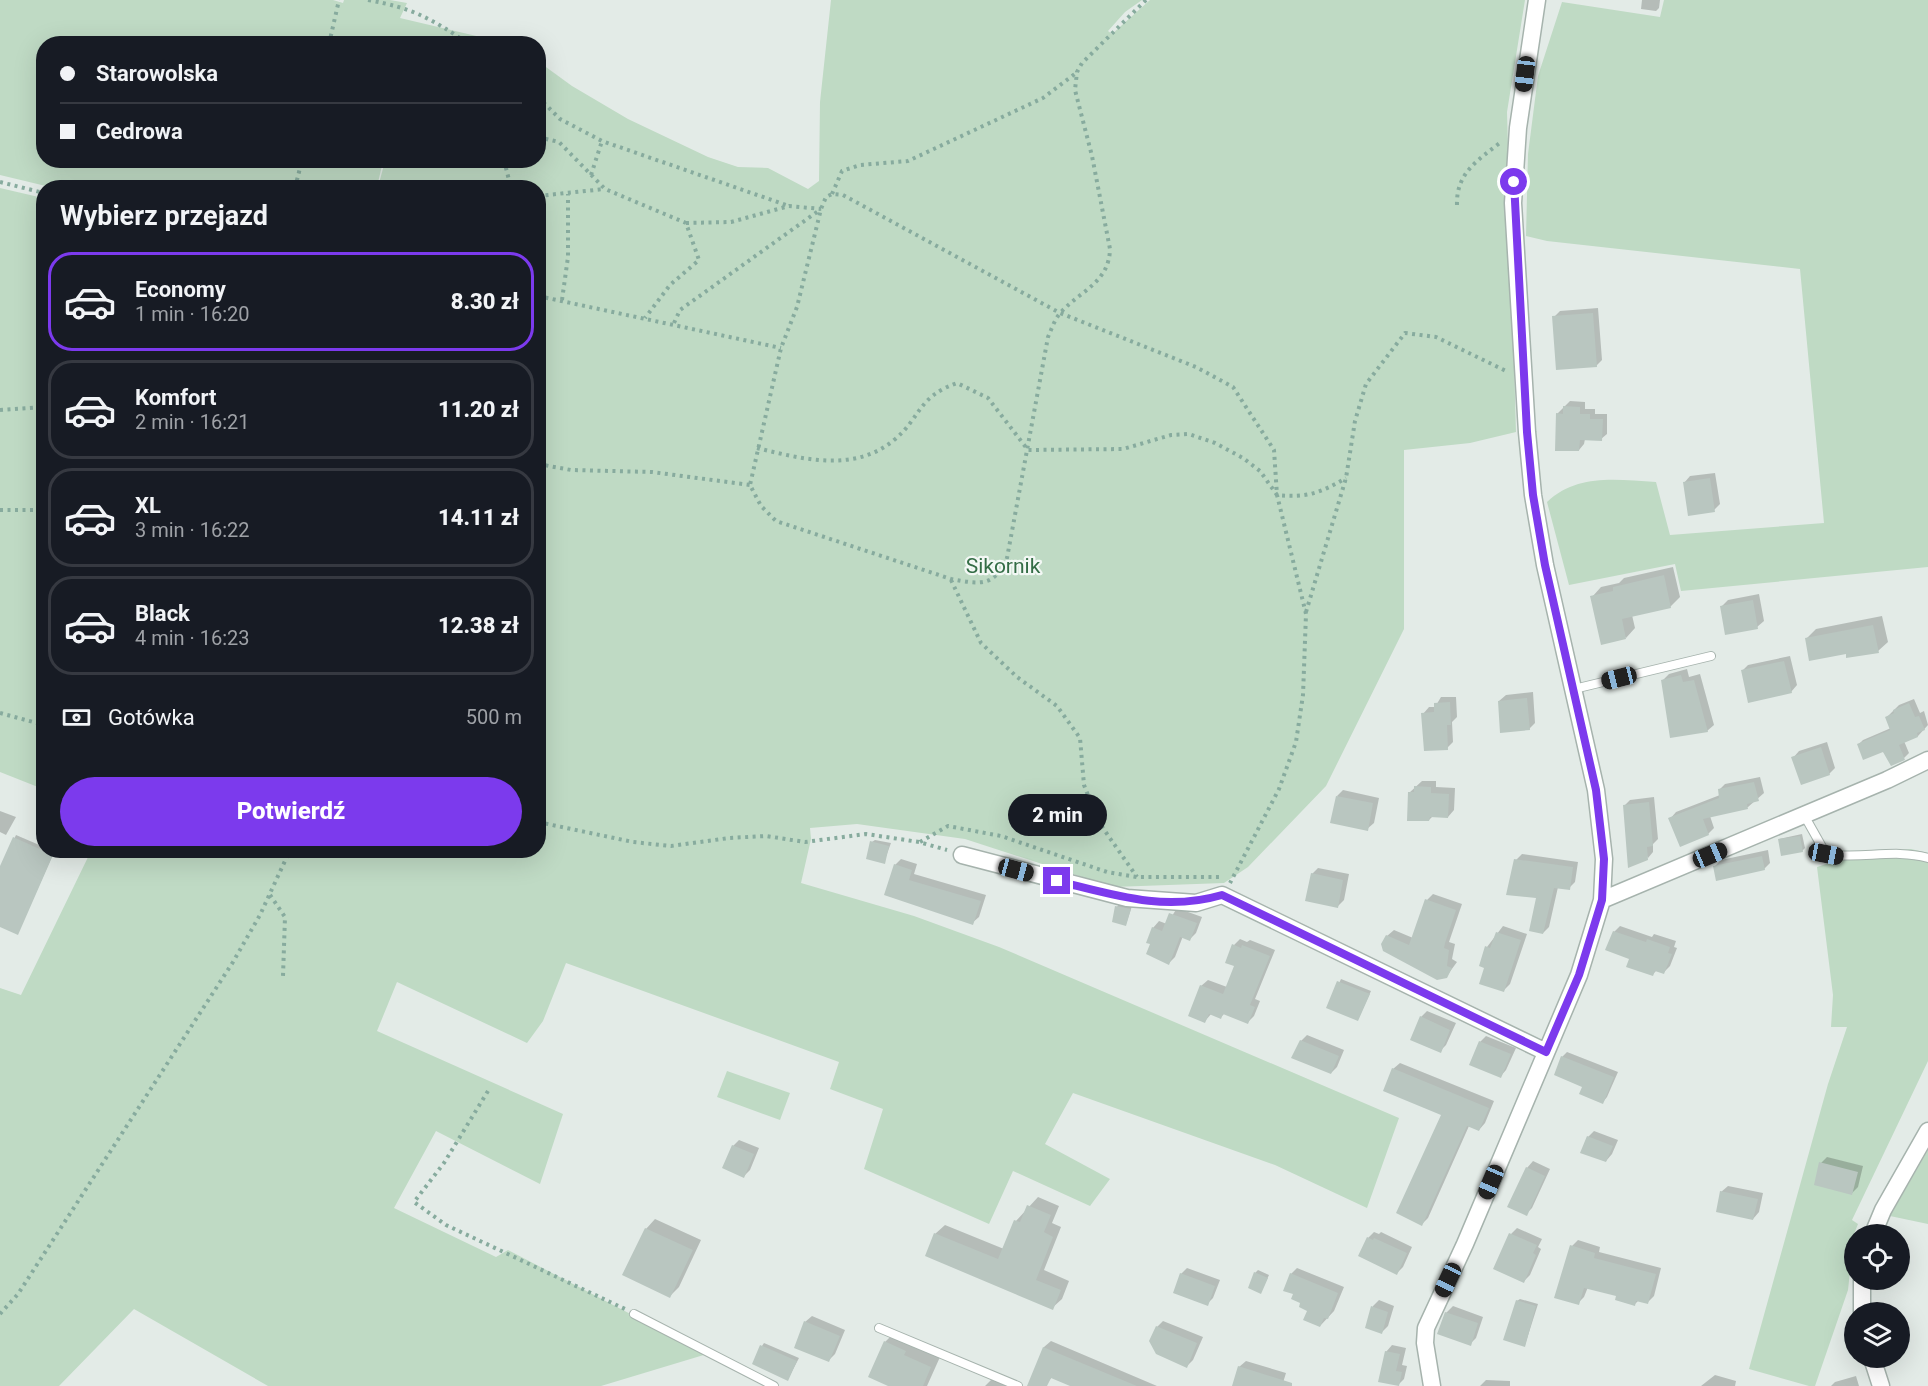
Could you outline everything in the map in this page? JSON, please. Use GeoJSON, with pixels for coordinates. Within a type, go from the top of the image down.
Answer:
{"type":"FeatureCollection","features":[{"type":"Feature","properties":{"kind":"street"},"geometry":{"type":"LineString","coordinates":[[1432,1386],[1425,1343],[1426,1328],[1465,1244],[1579,975],[1602,900],[1604,859],[1596,790],[1536,516],[1524,383],[1514,203],[1518,128],[1537,0]]}},
{"type":"Feature","properties":{"kind":"street"},"geometry":{"type":"LineString","coordinates":[[1602,900],[1887,780],[1928,760]]}},
{"type":"Feature","properties":{"kind":"street"},"geometry":{"type":"LineString","coordinates":[[962,855],[1127,898],[1196,903],[1222,895],[1546,1052]]}},
{"type":"Feature","properties":{"kind":"street"},"geometry":{"type":"LineString","coordinates":[[1877,1224],[1928,1131]]}},
{"type":"Feature","properties":{"kind":"street"},"geometry":{"type":"LineString","coordinates":[[1875,1368],[1881,1386]]}},
{"type":"Feature","properties":{"kind":"lane"},"geometry":{"type":"LineString","coordinates":[[1574,689],[1711,656]]}},
{"type":"Feature","properties":{"kind":"lane"},"geometry":{"type":"LineString","coordinates":[[1803,814],[1826,854],[1840,856],[1900,852],[1928,858]]}},
{"type":"Feature","properties":{"kind":"lane"},"geometry":{"type":"LineString","coordinates":[[634,1314],[774,1386]]}},
{"type":"Feature","properties":{"kind":"lane"},"geometry":{"type":"LineString","coordinates":[[879,1328],[1018,1386]]}},
{"type":"Feature","properties":{"kind":"path"},"geometry":{"type":"LineString","coordinates":[[331,36],[339,0]]}},
{"type":"Feature","properties":{"kind":"path"},"geometry":{"type":"LineString","coordinates":[[368,0],[404,6],[455,36]]}},
{"type":"Feature","properties":{"kind":"path"},"geometry":{"type":"LineString","coordinates":[[1077,72],[1043,98],[908,161],[860,165],[843,171],[832,194],[826,198],[821,209],[796,307],[781,348],[757,448],[750,485],[761,506],[776,521],[951,579],[975,584],[990,581],[1001,572],[1007,558],[1048,337],[1060,313],[1105,273],[1109,262],[1110,249],[1092,156],[1075,90],[1077,72],[1082,63],[1146,0]]}},
{"type":"Feature","properties":{"kind":"path"},"geometry":{"type":"LineString","coordinates":[[546,105],[560,119],[602,141],[789,206],[821,209]]}},
{"type":"Feature","properties":{"kind":"path"},"geometry":{"type":"LineString","coordinates":[[1457,205],[1456,191],[1467,169],[1518,128]]}},
{"type":"Feature","properties":{"kind":"path"},"geometry":{"type":"LineString","coordinates":[[546,139],[559,142],[605,189],[686,224],[731,222],[789,206]]}},
{"type":"Feature","properties":{"kind":"path"},"geometry":{"type":"LineString","coordinates":[[591,175],[602,141]]}},
{"type":"Feature","properties":{"kind":"path"},"geometry":{"type":"LineString","coordinates":[[0,182],[36,191]]}},
{"type":"Feature","properties":{"kind":"path"},"geometry":{"type":"LineString","coordinates":[[546,195],[605,189]]}},
{"type":"Feature","properties":{"kind":"path"},"geometry":{"type":"LineString","coordinates":[[562,300],[568,257],[568,194]]}},
{"type":"Feature","properties":{"kind":"path"},"geometry":{"type":"LineString","coordinates":[[832,194],[843,195],[1060,313],[1196,367],[1233,387],[1274,450],[1277,495],[1306,614]]}},
{"type":"Feature","properties":{"kind":"path"},"geometry":{"type":"LineString","coordinates":[[674,323],[680,310],[821,209]]}},
{"type":"Feature","properties":{"kind":"path"},"geometry":{"type":"LineString","coordinates":[[645,318],[670,285],[699,260],[686,224]]}},
{"type":"Feature","properties":{"kind":"path"},"geometry":{"type":"LineString","coordinates":[[546,297],[674,323],[781,348]]}},
{"type":"Feature","properties":{"kind":"path"},"geometry":{"type":"LineString","coordinates":[[1222,895],[1234,877],[1279,789],[1296,742],[1303,695],[1306,614],[1346,478],[1355,421],[1365,384],[1405,333],[1436,337],[1494,364],[1524,383]]}},
{"type":"Feature","properties":{"kind":"path"},"geometry":{"type":"LineString","coordinates":[[757,448],[808,461],[836,462],[865,456],[894,440],[937,390],[957,383],[988,398],[1028,450]]}},
{"type":"Feature","properties":{"kind":"path"},"geometry":{"type":"LineString","coordinates":[[0,410],[36,408]]}},
{"type":"Feature","properties":{"kind":"path"},"geometry":{"type":"LineString","coordinates":[[1028,450],[1123,449],[1171,435],[1189,435],[1215,443],[1243,458],[1260,471],[1277,495],[1298,497],[1319,493],[1346,478]]}},
{"type":"Feature","properties":{"kind":"path"},"geometry":{"type":"LineString","coordinates":[[546,465],[571,470],[652,472],[750,485]]}},
{"type":"Feature","properties":{"kind":"path"},"geometry":{"type":"LineString","coordinates":[[0,510],[36,510]]}},
{"type":"Feature","properties":{"kind":"path"},"geometry":{"type":"LineString","coordinates":[[951,579],[981,643],[1017,677],[1058,706],[1080,738],[1084,785],[1098,821],[1137,877]]}},
{"type":"Feature","properties":{"kind":"path"},"geometry":{"type":"LineString","coordinates":[[0,713],[36,722]]}},
{"type":"Feature","properties":{"kind":"path"},"geometry":{"type":"LineString","coordinates":[[546,824],[633,842],[671,846],[729,838],[766,836],[805,842],[866,834],[937,846]]}},
{"type":"Feature","properties":{"kind":"path"},"geometry":{"type":"LineString","coordinates":[[919,842],[948,826],[1001,836],[1107,872],[1137,877],[1234,877]]}},
{"type":"Feature","properties":{"kind":"path"},"geometry":{"type":"LineString","coordinates":[[0,1314],[18,1294],[233,962],[286,858]]}},
{"type":"Feature","properties":{"kind":"path"},"geometry":{"type":"LineString","coordinates":[[269,895],[285,917],[283,976]]}},
{"type":"Feature","properties":{"kind":"path"},"geometry":{"type":"LineString","coordinates":[[489,1091],[444,1163],[414,1202],[446,1225],[634,1314]]}},
{"type":"Feature","properties":{"kind":"green space"},"geometry":{"type":"Polygon","coordinates":[[[0,0],[333,0],[343,3],[344,0],[390,0],[407,3],[400,18],[476,36],[36,36],[36,168],[381,168],[379,180],[36,180],[36,184],[0,175],[0,0]]]}},
{"type":"Feature","properties":{"kind":"green space","name":"Sikornik"},"geometry":{"type":"Polygon","coordinates":[[[831,0],[1142,0],[1125,12],[1108,31],[1112,34],[1150,0],[1525,0],[1507,112],[1516,432],[1470,443],[1404,450],[1404,629],[1326,786],[1248,867],[1224,883],[1113,887],[965,839],[857,824],[810,828],[811,839],[801,883],[914,916],[999,947],[1399,1118],[1367,1208],[1275,1165],[1073,1093],[1045,1144],[1110,1179],[1090,1206],[1013,1171],[989,1224],[864,1169],[883,1109],[830,1089],[839,1062],[566,963],[543,1021],[527,1043],[397,982],[377,1031],[563,1114],[540,1184],[436,1131],[394,1208],[496,1257],[508,1250],[707,1354],[601,1386],[268,1386],[134,1309],[59,1386],[0,1386],[0,988],[21,995],[88,858],[546,858],[546,180],[380,180],[383,168],[546,168],[546,67],[572,86],[628,119],[708,157],[738,167],[768,168],[808,189],[819,181],[820,102],[831,0]]]}},
{"type":"Feature","properties":{"kind":"green space"},"geometry":{"type":"Polygon","coordinates":[[[1664,0],[1928,0],[1928,567],[1681,591],[1675,564],[1569,585],[1547,502],[1572,486],[1585,482],[1613,480],[1656,482],[1670,535],[1824,523],[1800,269],[1547,241],[1526,236],[1528,154],[1538,76],[1562,2],[1660,17],[1664,0]]]}},
{"type":"Feature","properties":{"kind":"green space"},"geometry":{"type":"Polygon","coordinates":[[[0,188],[36,196],[36,786],[0,772],[0,188]]]}},
{"type":"Feature","properties":{"kind":"green space"},"geometry":{"type":"Polygon","coordinates":[[[1911,849],[1928,853],[1928,1061],[1852,1220],[1858,1224],[1844,1224],[1844,1290],[1848,1290],[1815,1386],[1809,1386],[1749,1369],[1828,1084],[1847,1027],[1831,1027],[1833,995],[1817,867],[1860,853],[1911,849]]]}},
{"type":"Feature","properties":{"kind":"green space"},"geometry":{"type":"Polygon","coordinates":[[[727,1071],[790,1093],[780,1120],[717,1097],[727,1071]]]}},
{"type":"Feature","properties":{"kind":"green space"},"geometry":{"type":"Polygon","coordinates":[[[1928,1150],[1928,1224],[1890,1216],[1928,1150]]]}},
{"type":"Feature","properties":{"kind":"building"},"geometry":{"type":"Polygon","coordinates":[[[1593,313],[1597,367],[1556,370],[1552,316],[1593,313]]]}},
{"type":"Feature","properties":{"kind":"building"},"geometry":{"type":"Polygon","coordinates":[[[1563,406],[1580,407],[1580,414],[1590,414],[1590,419],[1603,419],[1602,441],[1580,440],[1579,451],[1555,451],[1556,413],[1563,414],[1563,406]]]}},
{"type":"Feature","properties":{"kind":"building"},"geometry":{"type":"Polygon","coordinates":[[[1710,478],[1715,512],[1688,516],[1683,482],[1710,478]]]}},
{"type":"Feature","properties":{"kind":"building"},"geometry":{"type":"Polygon","coordinates":[[[1664,575],[1671,608],[1622,619],[1626,639],[1601,645],[1590,596],[1613,591],[1613,587],[1664,575]]]}},
{"type":"Feature","properties":{"kind":"building"},"geometry":{"type":"Polygon","coordinates":[[[1753,600],[1758,629],[1725,635],[1720,606],[1753,600]]]}},
{"type":"Feature","properties":{"kind":"building"},"geometry":{"type":"Polygon","coordinates":[[[1873,625],[1879,653],[1846,658],[1846,654],[1809,661],[1805,638],[1873,625]]]}},
{"type":"Feature","properties":{"kind":"building"},"geometry":{"type":"Polygon","coordinates":[[[1784,661],[1792,693],[1748,703],[1741,670],[1784,661]]]}},
{"type":"Feature","properties":{"kind":"building"},"geometry":{"type":"Polygon","coordinates":[[[1681,675],[1683,682],[1694,680],[1708,732],[1670,738],[1661,680],[1681,675]]]}},
{"type":"Feature","properties":{"kind":"building"},"geometry":{"type":"Polygon","coordinates":[[[1527,698],[1530,730],[1500,733],[1498,701],[1527,698]]]}},
{"type":"Feature","properties":{"kind":"building"},"geometry":{"type":"Polygon","coordinates":[[[1450,702],[1451,725],[1447,725],[1448,750],[1424,751],[1421,713],[1434,712],[1434,703],[1450,702]]]}},
{"type":"Feature","properties":{"kind":"building"},"geometry":{"type":"Polygon","coordinates":[[[1909,703],[1915,717],[1919,716],[1925,730],[1917,733],[1918,737],[1899,745],[1905,760],[1891,766],[1883,752],[1863,760],[1857,744],[1890,730],[1885,717],[1894,713],[1893,710],[1909,703]]]}},
{"type":"Feature","properties":{"kind":"building"},"geometry":{"type":"Polygon","coordinates":[[[1821,747],[1830,775],[1801,785],[1791,757],[1821,747]]]}},
{"type":"Feature","properties":{"kind":"building"},"geometry":{"type":"Polygon","coordinates":[[[1754,782],[1759,801],[1747,804],[1748,809],[1703,819],[1709,835],[1680,847],[1668,818],[1719,798],[1718,789],[1754,782]]]}},
{"type":"Feature","properties":{"kind":"building"},"geometry":{"type":"Polygon","coordinates":[[[1414,786],[1431,787],[1431,793],[1449,794],[1448,818],[1430,817],[1429,821],[1407,821],[1408,792],[1414,792],[1414,786]]]}},
{"type":"Feature","properties":{"kind":"building"},"geometry":{"type":"Polygon","coordinates":[[[1336,796],[1373,803],[1368,831],[1330,823],[1336,796]]]}},
{"type":"Feature","properties":{"kind":"building"},"geometry":{"type":"Polygon","coordinates":[[[1649,802],[1653,846],[1647,847],[1648,860],[1628,868],[1623,805],[1649,802]]]}},
{"type":"Feature","properties":{"kind":"building"},"geometry":{"type":"Polygon","coordinates":[[[1800,836],[1803,852],[1781,856],[1778,839],[1800,836]]]}},
{"type":"Feature","properties":{"kind":"building"},"geometry":{"type":"Polygon","coordinates":[[[13,837],[36,847],[36,858],[52,858],[18,935],[0,927],[0,866],[13,837]]]}},
{"type":"Feature","properties":{"kind":"building"},"geometry":{"type":"Polygon","coordinates":[[[870,841],[889,846],[885,864],[866,859],[870,841]]]}},
{"type":"Feature","properties":{"kind":"building"},"geometry":{"type":"Polygon","coordinates":[[[1762,856],[1765,870],[1716,881],[1713,866],[1762,856]]]}},
{"type":"Feature","properties":{"kind":"building"},"geometry":{"type":"Polygon","coordinates":[[[1514,859],[1573,867],[1570,890],[1554,888],[1543,934],[1529,931],[1536,898],[1506,895],[1514,859]]]}},
{"type":"Feature","properties":{"kind":"building"},"geometry":{"type":"Polygon","coordinates":[[[894,864],[912,870],[909,880],[981,901],[973,925],[884,895],[894,864]]]}},
{"type":"Feature","properties":{"kind":"building"},"geometry":{"type":"Polygon","coordinates":[[[1311,873],[1343,880],[1338,908],[1305,901],[1311,873]]]}},
{"type":"Feature","properties":{"kind":"building"},"geometry":{"type":"Polygon","coordinates":[[[1425,899],[1456,910],[1444,948],[1449,950],[1447,966],[1452,968],[1447,978],[1437,980],[1383,951],[1381,944],[1386,935],[1409,945],[1425,899]]]}},
{"type":"Feature","properties":{"kind":"building"},"geometry":{"type":"Polygon","coordinates":[[[1115,906],[1131,909],[1126,926],[1112,922],[1115,906]]]}},
{"type":"Feature","properties":{"kind":"building"},"geometry":{"type":"Polygon","coordinates":[[[1169,913],[1197,923],[1190,941],[1180,937],[1169,965],[1146,954],[1150,944],[1146,943],[1152,927],[1162,931],[1169,913]]]}},
{"type":"Feature","properties":{"kind":"building"},"geometry":{"type":"Polygon","coordinates":[[[1613,931],[1670,947],[1668,953],[1672,954],[1664,974],[1655,971],[1653,976],[1626,967],[1629,959],[1605,950],[1613,931]]]}},
{"type":"Feature","properties":{"kind":"building"},"geometry":{"type":"Polygon","coordinates":[[[1496,932],[1521,940],[1504,992],[1479,984],[1484,968],[1479,966],[1485,946],[1490,948],[1496,932]]]}},
{"type":"Feature","properties":{"kind":"building"},"geometry":{"type":"Polygon","coordinates":[[[1232,944],[1241,948],[1242,945],[1270,956],[1250,1005],[1255,1007],[1248,1024],[1223,1014],[1221,1019],[1209,1014],[1205,1023],[1188,1016],[1200,985],[1223,994],[1234,966],[1225,963],[1232,944]]]}},
{"type":"Feature","properties":{"kind":"building"},"geometry":{"type":"Polygon","coordinates":[[[1337,981],[1370,994],[1358,1021],[1326,1008],[1337,981]]]}},
{"type":"Feature","properties":{"kind":"building"},"geometry":{"type":"Polygon","coordinates":[[[1420,1016],[1450,1030],[1441,1053],[1410,1040],[1420,1016]]]}},
{"type":"Feature","properties":{"kind":"building"},"geometry":{"type":"Polygon","coordinates":[[[1300,1040],[1339,1056],[1331,1074],[1291,1058],[1300,1040]]]}},
{"type":"Feature","properties":{"kind":"building"},"geometry":{"type":"Polygon","coordinates":[[[1479,1041],[1511,1054],[1501,1078],[1469,1065],[1479,1041]]]}},
{"type":"Feature","properties":{"kind":"building"},"geometry":{"type":"Polygon","coordinates":[[[1561,1056],[1614,1077],[1603,1104],[1579,1094],[1582,1087],[1554,1075],[1561,1056]]]}},
{"type":"Feature","properties":{"kind":"building"},"geometry":{"type":"Polygon","coordinates":[[[1392,1068],[1489,1108],[1479,1131],[1467,1126],[1422,1226],[1396,1213],[1441,1115],[1383,1091],[1392,1068]]]}},
{"type":"Feature","properties":{"kind":"building"},"geometry":{"type":"Polygon","coordinates":[[[1587,1136],[1613,1146],[1606,1162],[1580,1153],[1587,1136]]]}},
{"type":"Feature","properties":{"kind":"building"},"geometry":{"type":"Polygon","coordinates":[[[732,1145],[754,1154],[744,1178],[722,1168],[732,1145]]]}},
{"type":"Feature","properties":{"kind":"building"},"geometry":{"type":"Polygon","coordinates":[[[1819,1162],[1858,1172],[1852,1195],[1814,1185],[1819,1162]]]}},
{"type":"Feature","properties":{"kind":"building"},"geometry":{"type":"Polygon","coordinates":[[[1526,1167],[1545,1176],[1527,1216],[1507,1207],[1526,1167]]]}},
{"type":"Feature","properties":{"kind":"building"},"geometry":{"type":"Polygon","coordinates":[[[1720,1191],[1758,1199],[1753,1220],[1716,1212],[1720,1191]]]}},
{"type":"Feature","properties":{"kind":"building"},"geometry":{"type":"Polygon","coordinates":[[[1027,1205],[1051,1215],[1044,1232],[1053,1237],[1036,1280],[1061,1290],[1053,1310],[925,1256],[934,1233],[998,1259],[1014,1220],[1020,1222],[1027,1205]]]}},
{"type":"Feature","properties":{"kind":"building"},"geometry":{"type":"Polygon","coordinates":[[[645,1228],[693,1250],[670,1298],[622,1275],[645,1228]]]}},
{"type":"Feature","properties":{"kind":"building"},"geometry":{"type":"Polygon","coordinates":[[[1509,1233],[1537,1245],[1533,1253],[1536,1255],[1524,1283],[1493,1269],[1509,1233]]]}},
{"type":"Feature","properties":{"kind":"building"},"geometry":{"type":"Polygon","coordinates":[[[1367,1237],[1407,1253],[1397,1275],[1358,1256],[1367,1237]]]}},
{"type":"Feature","properties":{"kind":"building"},"geometry":{"type":"Polygon","coordinates":[[[1570,1245],[1595,1253],[1594,1258],[1656,1274],[1648,1304],[1636,1301],[1635,1306],[1615,1300],[1616,1296],[1584,1288],[1579,1305],[1554,1298],[1570,1245]]]}},
{"type":"Feature","properties":{"kind":"building"},"geometry":{"type":"Polygon","coordinates":[[[1254,1272],[1268,1278],[1261,1294],[1248,1288],[1254,1272]]]}},
{"type":"Feature","properties":{"kind":"building"},"geometry":{"type":"Polygon","coordinates":[[[1180,1273],[1215,1286],[1208,1306],[1173,1293],[1180,1273]]]}},
{"type":"Feature","properties":{"kind":"building"},"geometry":{"type":"Polygon","coordinates":[[[1290,1273],[1338,1293],[1328,1319],[1324,1318],[1320,1327],[1303,1320],[1307,1311],[1299,1307],[1300,1303],[1291,1299],[1293,1294],[1283,1291],[1290,1273]]]}},
{"type":"Feature","properties":{"kind":"building"},"geometry":{"type":"Polygon","coordinates":[[[1516,1300],[1536,1306],[1525,1347],[1503,1340],[1516,1300]]]}},
{"type":"Feature","properties":{"kind":"building"},"geometry":{"type":"Polygon","coordinates":[[[1371,1306],[1388,1312],[1382,1334],[1365,1328],[1371,1306]]]}},
{"type":"Feature","properties":{"kind":"building"},"geometry":{"type":"Polygon","coordinates":[[[1445,1312],[1478,1323],[1471,1346],[1437,1334],[1445,1312]]]}},
{"type":"Feature","properties":{"kind":"building"},"geometry":{"type":"Polygon","coordinates":[[[804,1321],[840,1336],[829,1362],[794,1348],[804,1321]]]}},
{"type":"Feature","properties":{"kind":"building"},"geometry":{"type":"Polygon","coordinates":[[[1156,1326],[1197,1343],[1187,1368],[1156,1354],[1149,1341],[1156,1326]]]}},
{"type":"Feature","properties":{"kind":"building"},"geometry":{"type":"Polygon","coordinates":[[[884,1341],[906,1351],[904,1355],[931,1367],[923,1386],[888,1386],[868,1377],[884,1341]]]}},
{"type":"Feature","properties":{"kind":"building"},"geometry":{"type":"Polygon","coordinates":[[[760,1345],[797,1361],[788,1381],[752,1364],[760,1345]]]}},
{"type":"Feature","properties":{"kind":"building"},"geometry":{"type":"Polygon","coordinates":[[[1043,1347],[1137,1386],[1070,1386],[1051,1378],[1047,1386],[1027,1386],[1043,1347]]]}},
{"type":"Feature","properties":{"kind":"building"},"geometry":{"type":"Polygon","coordinates":[[[1385,1351],[1400,1354],[1396,1371],[1402,1372],[1399,1386],[1378,1382],[1385,1351]]]}},
{"type":"Feature","properties":{"kind":"building"},"geometry":{"type":"Polygon","coordinates":[[[1238,1366],[1292,1383],[1292,1386],[1232,1386],[1238,1366]]]}},
{"type":"Feature","properties":{"kind":"route"},"geometry":{"type":"LineString","coordinates":[[1057,881],[1127,898],[1164,902],[1196,903],[1222,895],[1546,1052],[1579,975],[1602,900],[1604,859],[1596,790],[1545,565],[1533,495],[1527,432],[1514,182]]}}]}
